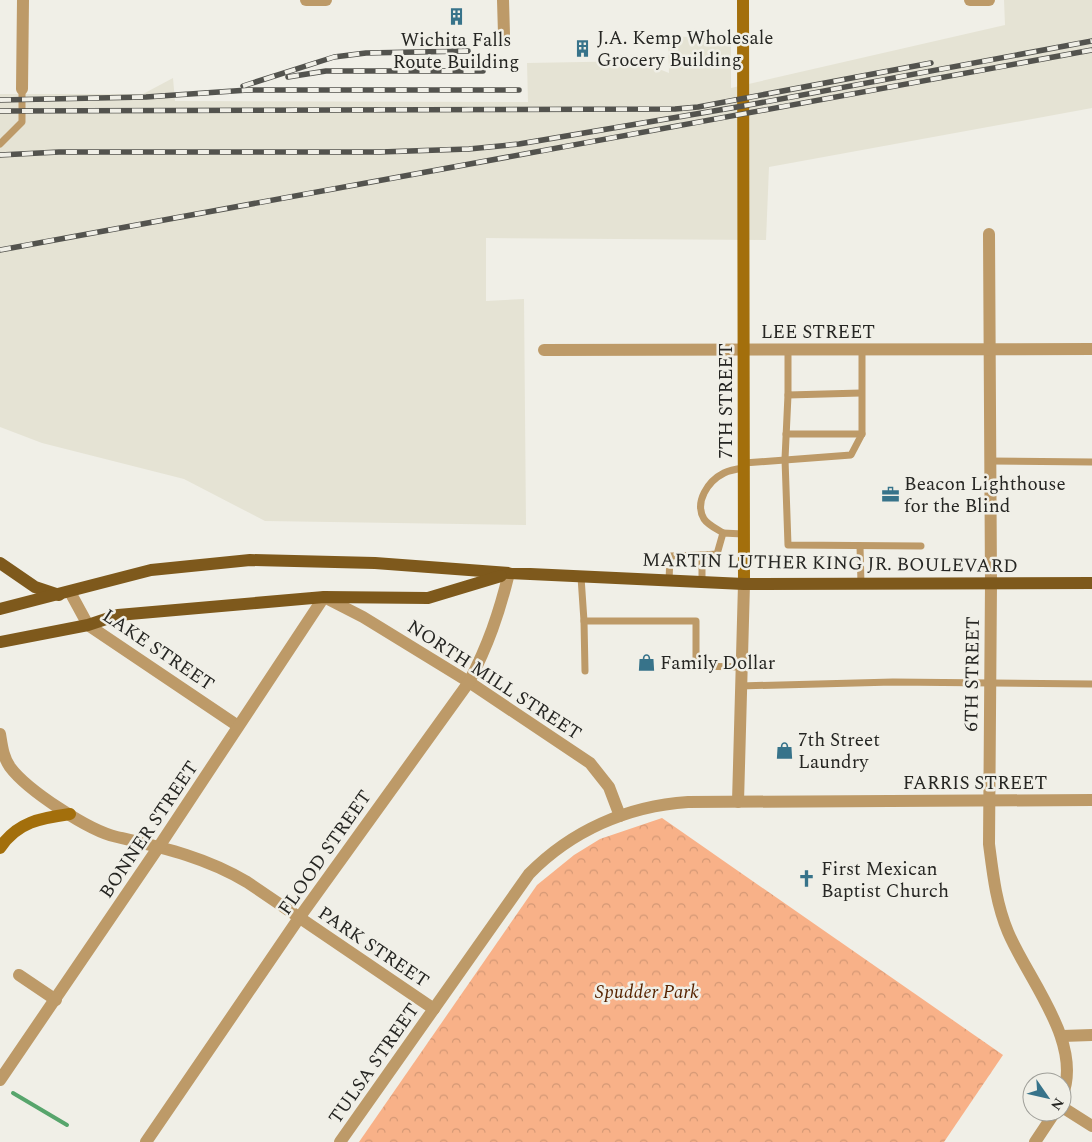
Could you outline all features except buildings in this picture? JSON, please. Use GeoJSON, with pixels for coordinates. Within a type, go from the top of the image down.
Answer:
{"type":"FeatureCollection","features":[{"type":"Feature","properties":{"kind":"main road","name":"MARTIN LUTHER KING JR. BOULEVARD"},"geometry":{"type":"LineString","coordinates":[[0,610],[151,570],[250,560],[375,563],[509,573],[744,584],[1092,583]]}},
{"type":"Feature","properties":{"kind":"main road"},"geometry":{"type":"LineString","coordinates":[[0,563],[35,586],[64,594]]}},
{"type":"Feature","properties":{"kind":"main road","name":"MARTIN LUTHER KING JR. BOULEVARD"},"geometry":{"type":"LineString","coordinates":[[0,642],[88,625],[118,615],[324,597],[428,598],[509,573]]}},
{"type":"Feature","properties":{"kind":"street"},"geometry":{"type":"LineString","coordinates":[[22,0],[22,89]]}},
{"type":"Feature","properties":{"kind":"street"},"geometry":{"type":"LineString","coordinates":[[306,0],[326,0]]}},
{"type":"Feature","properties":{"kind":"street"},"geometry":{"type":"LineString","coordinates":[[503,0],[504,34]]}},
{"type":"Feature","properties":{"kind":"street","name":"7TH STREET"},"geometry":{"type":"LineString","coordinates":[[738,802],[739,686],[744,584],[743,0]]}},
{"type":"Feature","properties":{"kind":"street"},"geometry":{"type":"LineString","coordinates":[[970,0],[989,0]]}},
{"type":"Feature","properties":{"kind":"street","name":"6TH STREET"},"geometry":{"type":"LineString","coordinates":[[989,234],[988,350],[991,583],[989,801],[992,874],[1002,916],[1029,972],[1056,1019],[1062,1036],[1065,1072]]}},
{"type":"Feature","properties":{"kind":"street","name":"LEE STREET"},"geometry":{"type":"LineString","coordinates":[[544,350],[1092,350]]}},
{"type":"Feature","properties":{"kind":"street","name":"FLOOD STREET"},"geometry":{"type":"LineString","coordinates":[[146,1142],[299,918],[468,682],[487,648],[499,615],[509,573]]}},
{"type":"Feature","properties":{"kind":"street","name":"LAKE STREET"},"geometry":{"type":"LineString","coordinates":[[64,594],[88,625],[238,726]]}},
{"type":"Feature","properties":{"kind":"street","name":"NORTH MILL STREET"},"geometry":{"type":"LineString","coordinates":[[324,597],[363,617],[468,682],[590,763],[609,787],[620,816]]}},
{"type":"Feature","properties":{"kind":"street","name":"BONNER STREET"},"geometry":{"type":"LineString","coordinates":[[0,1080],[160,846],[324,597]]}},
{"type":"Feature","properties":{"kind":"street","name":"PARK STREET"},"geometry":{"type":"LineString","coordinates":[[0,734],[3,755],[10,766],[38,793],[70,814],[116,837],[160,846],[199,857],[222,868],[246,882],[434,1009]]}},
{"type":"Feature","properties":{"kind":"street","name":"FARRIS STREET"},"geometry":{"type":"LineString","coordinates":[[620,816],[666,804],[1092,800]]}},
{"type":"Feature","properties":{"kind":"street"},"geometry":{"type":"LineString","coordinates":[[0,848],[22,825],[39,818],[70,814]]}},
{"type":"Feature","properties":{"kind":"street","name":"TULSA STREET"},"geometry":{"type":"LineString","coordinates":[[340,1142],[529,874],[567,841],[620,816]]}},
{"type":"Feature","properties":{"kind":"street"},"geometry":{"type":"LineString","coordinates":[[19,975],[56,1000]]}},
{"type":"Feature","properties":{"kind":"street"},"geometry":{"type":"LineString","coordinates":[[1062,1036],[1092,1035]]}},
{"type":"Feature","properties":{"kind":"street"},"geometry":{"type":"LineString","coordinates":[[1072,1113],[1092,1126]]}},
{"type":"Feature","properties":{"kind":"street"},"geometry":{"type":"LineString","coordinates":[[1035,1142],[1048,1122]]}},
{"type":"Feature","properties":{"kind":"lane"},"geometry":{"type":"LineString","coordinates":[[0,144],[22,122],[22,89]]}},
{"type":"Feature","properties":{"kind":"lane"},"geometry":{"type":"LineString","coordinates":[[788,350],[785,459],[788,545],[921,546]]}},
{"type":"Feature","properties":{"kind":"lane"},"geometry":{"type":"LineString","coordinates":[[743,534],[723,533],[705,520],[700,510],[702,497],[712,481],[725,472],[744,466],[785,459],[851,455],[862,434],[862,350]]}},
{"type":"Feature","properties":{"kind":"lane"},"geometry":{"type":"LineString","coordinates":[[788,395],[861,393]]}},
{"type":"Feature","properties":{"kind":"lane"},"geometry":{"type":"LineString","coordinates":[[786,434],[862,434]]}},
{"type":"Feature","properties":{"kind":"lane"},"geometry":{"type":"LineString","coordinates":[[990,461],[1092,462]]}},
{"type":"Feature","properties":{"kind":"lane"},"geometry":{"type":"LineString","coordinates":[[669,581],[670,556],[717,554],[723,533]]}},
{"type":"Feature","properties":{"kind":"lane"},"geometry":{"type":"LineString","coordinates":[[860,546],[861,584]]}},
{"type":"Feature","properties":{"kind":"lane"},"geometry":{"type":"LineString","coordinates":[[702,555],[702,582]]}},
{"type":"Feature","properties":{"kind":"lane"},"geometry":{"type":"LineString","coordinates":[[581,577],[585,671]]}},
{"type":"Feature","properties":{"kind":"lane"},"geometry":{"type":"LineString","coordinates":[[584,621],[696,621],[696,666],[740,667]]}},
{"type":"Feature","properties":{"kind":"lane"},"geometry":{"type":"LineString","coordinates":[[739,686],[893,682],[1092,684]]}},
{"type":"Feature","properties":{"kind":"shaded area"},"geometry":{"type":"Polygon","coordinates":[[[1004,0],[1092,0],[1092,108],[769,167],[766,240],[486,238],[486,301],[524,299],[526,525],[265,521],[184,479],[42,443],[0,427],[0,94],[143,94],[173,78],[175,101],[528,102],[527,63],[639,61],[669,73],[668,36],[731,39],[731,88],[1005,25],[1004,0]]]}},
{"type":"Feature","properties":{"kind":"green space","name":"Spudder Park"},"geometry":{"type":"Polygon","coordinates":[[[662,818],[1003,1055],[944,1142],[359,1142],[537,885],[574,855],[600,839],[662,818]]]}},
{"type":"Feature","properties":{"kind":"waterway"},"geometry":{"type":"LineString","coordinates":[[13,1093],[67,1125]]}},
{"type":"Feature","properties":{"kind":"railway"},"geometry":{"type":"LineString","coordinates":[[0,155],[59,152],[380,152],[469,149],[519,144],[743,106],[1092,41]]}},
{"type":"Feature","properties":{"kind":"railway"},"geometry":{"type":"LineString","coordinates":[[0,250],[1092,50]]}},
{"type":"Feature","properties":{"kind":"railway"},"geometry":{"type":"LineString","coordinates":[[243,86],[334,57],[366,53],[468,51]]}},
{"type":"Feature","properties":{"kind":"railway"},"geometry":{"type":"LineString","coordinates":[[0,111],[675,109],[698,107],[931,63]]}},
{"type":"Feature","properties":{"kind":"railway"},"geometry":{"type":"LineString","coordinates":[[288,77],[326,71],[483,71]]}},
{"type":"Feature","properties":{"kind":"railway"},"geometry":{"type":"LineString","coordinates":[[0,100],[146,97],[248,90],[519,90]]}},
{"type":"Feature","properties":{"kind":"place","name":"Wichita Falls Route Building"},"geometry":{"type":"Point","coordinates":[456,16]}},
{"type":"Feature","properties":{"kind":"place","name":"J.A. Kemp Wholesale Grocery Building"},"geometry":{"type":"Point","coordinates":[583,48]}},
{"type":"Feature","properties":{"kind":"place","name":"Beacon Lighthouse for the Blind"},"geometry":{"type":"Point","coordinates":[890,494]}},
{"type":"Feature","properties":{"kind":"place","name":"Family Dollar"},"geometry":{"type":"Point","coordinates":[646,662]}},
{"type":"Feature","properties":{"kind":"place","name":"7th Street Laundry"},"geometry":{"type":"Point","coordinates":[784,750]}},
{"type":"Feature","properties":{"kind":"place","name":"First Mexican Baptist Church"},"geometry":{"type":"Point","coordinates":[807,879]}}]}
